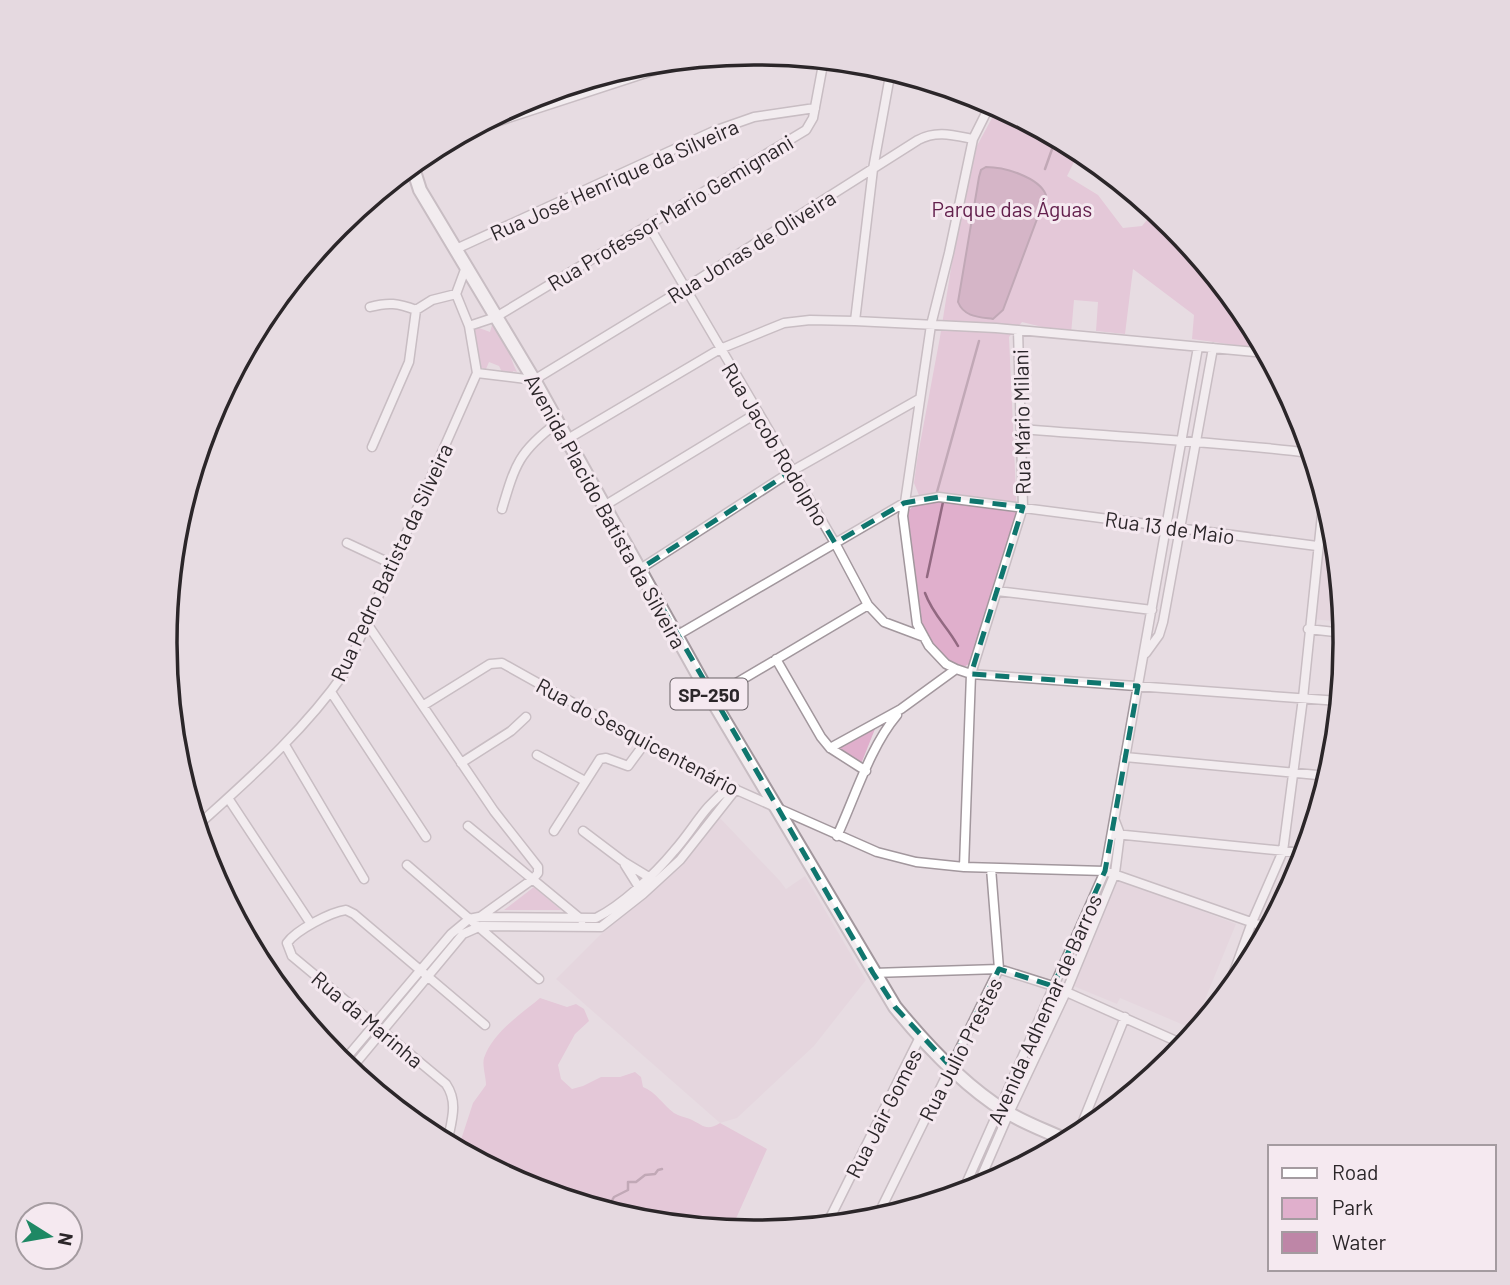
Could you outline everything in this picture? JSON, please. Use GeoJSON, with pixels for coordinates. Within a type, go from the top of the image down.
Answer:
{"type":"FeatureCollection","features":[{"type":"Feature","properties":{"kind":"main road","name":"Avenida Placido Batista da Silveira"},"geometry":{"type":"LineString","coordinates":[[415,175],[418,186],[534,380],[711,698],[895,1007],[920,1037],[950,1066],[1004,1110],[1056,1135]]}},
{"type":"Feature","properties":{"kind":"main road","name":"Avenida Placido Batista da Silveira"},"geometry":{"type":"LineString","coordinates":[[410,179],[418,186]]}},
{"type":"Feature","properties":{"kind":"street","name":"Rua Professor Mario Gemignani"},"geometry":{"type":"LineString","coordinates":[[469,326],[496,317],[806,130],[816,108],[822,69]]}},
{"type":"Feature","properties":{"kind":"street"},"geometry":{"type":"LineString","coordinates":[[529,111],[627,79]]}},
{"type":"Feature","properties":{"kind":"street"},"geometry":{"type":"LineString","coordinates":[[855,321],[873,169],[889,81]]}},
{"type":"Feature","properties":{"kind":"street","name":"Rua José Henrique da Silveira"},"geometry":{"type":"LineString","coordinates":[[456,249],[715,131],[754,117],[816,108]]}},
{"type":"Feature","properties":{"kind":"street"},"geometry":{"type":"LineString","coordinates":[[986,113],[973,139],[931,325],[904,503],[903,516],[917,624],[924,637],[936,654],[956,670],[971,674],[1330,700]]}},
{"type":"Feature","properties":{"kind":"street","name":"Rua Jonas de Oliveira"},"geometry":{"type":"LineString","coordinates":[[534,380],[928,134],[950,134],[973,139]]}},
{"type":"Feature","properties":{"kind":"street","name":"Rua Jacob Rodolpho"},"geometry":{"type":"LineString","coordinates":[[649,226],[874,614],[884,622],[924,637]]}},
{"type":"Feature","properties":{"kind":"street"},"geometry":{"type":"LineString","coordinates":[[466,267],[456,294],[469,326],[477,373],[534,380]]}},
{"type":"Feature","properties":{"kind":"street"},"geometry":{"type":"LineString","coordinates":[[415,310],[432,300],[456,294]]}},
{"type":"Feature","properties":{"kind":"street"},"geometry":{"type":"LineString","coordinates":[[370,307],[386,302],[415,310]]}},
{"type":"Feature","properties":{"kind":"street"},"geometry":{"type":"LineString","coordinates":[[372,447],[409,362],[415,310]]}},
{"type":"Feature","properties":{"kind":"street"},"geometry":{"type":"LineString","coordinates":[[566,440],[720,349],[784,323],[810,320],[855,321],[1018,330],[1253,351]]}},
{"type":"Feature","properties":{"kind":"street","name":"Rua Mário Milani"},"geometry":{"type":"LineString","coordinates":[[964,867],[971,674],[1023,507],[1018,330]]}},
{"type":"Feature","properties":{"kind":"street"},"geometry":{"type":"LineString","coordinates":[[1198,346],[1125,757],[1115,821],[1116,834],[1293,852]]}},
{"type":"Feature","properties":{"kind":"street"},"geometry":{"type":"LineString","coordinates":[[1144,656],[1159,635],[1163,622],[1213,348]]}},
{"type":"Feature","properties":{"kind":"street","name":"Rua Pedro Batista da Silveira"},"geometry":{"type":"LineString","coordinates":[[205,819],[285,746],[345,672],[477,373]]}},
{"type":"Feature","properties":{"kind":"street"},"geometry":{"type":"LineString","coordinates":[[640,569],[792,471],[919,399]]}},
{"type":"Feature","properties":{"kind":"street"},"geometry":{"type":"LineString","coordinates":[[604,506],[757,413]]}},
{"type":"Feature","properties":{"kind":"street"},"geometry":{"type":"LineString","coordinates":[[502,509],[524,454],[536,439],[557,423]]}},
{"type":"Feature","properties":{"kind":"street"},"geometry":{"type":"LineString","coordinates":[[1022,429],[1252,445],[1300,452]]}},
{"type":"Feature","properties":{"kind":"street","name":"Rua 13 de Maio"},"geometry":{"type":"LineString","coordinates":[[904,503],[939,497],[1317,546]]}},
{"type":"Feature","properties":{"kind":"street"},"geometry":{"type":"LineString","coordinates":[[676,636],[904,503]]}},
{"type":"Feature","properties":{"kind":"street"},"geometry":{"type":"LineString","coordinates":[[1241,954],[1283,851],[1303,698],[1320,523]]}},
{"type":"Feature","properties":{"kind":"street"},"geometry":{"type":"LineString","coordinates":[[347,543],[391,564]]}},
{"type":"Feature","properties":{"kind":"street"},"geometry":{"type":"LineString","coordinates":[[997,591],[1152,610]]}},
{"type":"Feature","properties":{"kind":"street"},"geometry":{"type":"LineString","coordinates":[[711,698],[868,605]]}},
{"type":"Feature","properties":{"kind":"street"},"geometry":{"type":"LineString","coordinates":[[366,622],[494,811],[538,866],[538,873],[533,879],[463,934],[424,973]]}},
{"type":"Feature","properties":{"kind":"street"},"geometry":{"type":"LineString","coordinates":[[1308,629],[1333,632]]}},
{"type":"Feature","properties":{"kind":"street"},"geometry":{"type":"LineString","coordinates":[[776,659],[821,737],[830,748],[866,771]]}},
{"type":"Feature","properties":{"kind":"street","name":"Rua do Sesquicentenário"},"geometry":{"type":"LineString","coordinates":[[424,705],[490,664],[502,663],[645,743],[733,788],[877,852],[916,862],[964,867],[1110,872],[1259,924]]}},
{"type":"Feature","properties":{"kind":"street"},"geometry":{"type":"LineString","coordinates":[[830,748],[901,709],[956,670]]}},
{"type":"Feature","properties":{"kind":"street"},"geometry":{"type":"LineString","coordinates":[[331,692],[426,837]]}},
{"type":"Feature","properties":{"kind":"street"},"geometry":{"type":"LineString","coordinates":[[837,836],[887,727],[901,709]]}},
{"type":"Feature","properties":{"kind":"street"},"geometry":{"type":"LineString","coordinates":[[461,763],[511,731],[526,718]]}},
{"type":"Feature","properties":{"kind":"street"},"geometry":{"type":"LineString","coordinates":[[554,831],[600,759],[606,758],[628,766],[645,743]]}},
{"type":"Feature","properties":{"kind":"street"},"geometry":{"type":"LineString","coordinates":[[285,746],[364,879]]}},
{"type":"Feature","properties":{"kind":"street"},"geometry":{"type":"LineString","coordinates":[[537,755],[585,781]]}},
{"type":"Feature","properties":{"kind":"street"},"geometry":{"type":"LineString","coordinates":[[1125,757],[1317,775]]}},
{"type":"Feature","properties":{"kind":"street"},"geometry":{"type":"LineString","coordinates":[[407,865],[469,919],[479,923],[601,927],[610,922],[653,879],[680,860],[733,788]]}},
{"type":"Feature","properties":{"kind":"street"},"geometry":{"type":"LineString","coordinates":[[228,798],[312,924],[346,910],[354,914],[485,1025]]}},
{"type":"Feature","properties":{"kind":"street"},"geometry":{"type":"LineString","coordinates":[[468,826],[589,928]]}},
{"type":"Feature","properties":{"kind":"street"},"geometry":{"type":"LineString","coordinates":[[583,831],[624,862],[653,879]]}},
{"type":"Feature","properties":{"kind":"street","name":"Avenida Adhemar de Barros"},"geometry":{"type":"LineString","coordinates":[[969,1179],[1066,992],[1090,936],[1110,872],[1116,834]]}},
{"type":"Feature","properties":{"kind":"street"},"geometry":{"type":"LineString","coordinates":[[624,862],[641,890]]}},
{"type":"Feature","properties":{"kind":"street","name":"Rua Julio Prestes"},"geometry":{"type":"LineString","coordinates":[[882,1206],[999,969],[991,868]]}},
{"type":"Feature","properties":{"kind":"street","name":"Avenida Adhemar de Barros"},"geometry":{"type":"LineString","coordinates":[[981,1174],[1053,986],[1110,872]]}},
{"type":"Feature","properties":{"kind":"street"},"geometry":{"type":"LineString","coordinates":[[479,923],[596,918],[641,890]]}},
{"type":"Feature","properties":{"kind":"street"},"geometry":{"type":"LineString","coordinates":[[356,1061],[451,934],[469,919]]}},
{"type":"Feature","properties":{"kind":"street"},"geometry":{"type":"LineString","coordinates":[[479,923],[539,979]]}},
{"type":"Feature","properties":{"kind":"street","name":"Rua da Marinha"},"geometry":{"type":"LineString","coordinates":[[312,924],[290,939],[287,947],[292,956],[446,1084],[455,1103],[449,1133]]}},
{"type":"Feature","properties":{"kind":"street"},"geometry":{"type":"LineString","coordinates":[[1079,931],[1090,936]]}},
{"type":"Feature","properties":{"kind":"street"},"geometry":{"type":"LineString","coordinates":[[873,973],[999,969],[1053,986],[1174,1040]]}},
{"type":"Feature","properties":{"kind":"street"},"geometry":{"type":"LineString","coordinates":[[1085,1117],[1125,1017]]}},
{"type":"Feature","properties":{"kind":"street"},"geometry":{"type":"LineString","coordinates":[[350,1055],[379,1027]]}},
{"type":"Feature","properties":{"kind":"street","name":"Rua Jair Gomes"},"geometry":{"type":"LineString","coordinates":[[832,1215],[920,1037]]}},
{"type":"Feature","properties":{"kind":"highlighted area"},"geometry":{"type":"Polygon","coordinates":[[[792,471],[835,543],[904,503],[939,497],[1023,507],[971,674],[1138,686],[1105,871],[1053,986],[999,969],[950,1066],[895,1007],[873,973],[640,569],[792,471]]]}},
{"type":"Feature","properties":{"kind":"shaded area"},"geometry":{"type":"Polygon","coordinates":[[[1319,550],[1325,551],[1332,621],[1311,619],[1319,550]]]}},
{"type":"Feature","properties":{"kind":"shaded area"},"geometry":{"type":"Polygon","coordinates":[[[720,818],[786,889],[805,876],[866,980],[814,1046],[737,1118],[720,1123],[556,979],[600,935],[684,863],[720,818]]]}},
{"type":"Feature","properties":{"kind":"shaded area"},"geometry":{"type":"Polygon","coordinates":[[[1121,880],[1236,924],[1202,1008],[1186,1026],[1120,998],[1117,1004],[1071,985],[1115,883],[1121,880]]]}},
{"type":"Feature","properties":{"kind":"green space","name":"Parque das Águas"},"geometry":{"type":"Polygon","coordinates":[[[993,116],[1074,161],[1067,176],[1098,195],[1123,228],[1142,226],[1148,219],[1164,234],[1213,291],[1251,347],[1192,339],[1194,315],[1133,269],[1125,334],[1096,331],[1098,302],[1074,300],[1071,334],[1022,322],[1009,337],[1017,516],[971,660],[962,668],[945,658],[917,624],[904,514],[921,500],[914,483],[917,460],[965,181],[972,155],[993,116]]]}},
{"type":"Feature","properties":{"kind":"green space"},"geometry":{"type":"Polygon","coordinates":[[[492,325],[507,347],[517,372],[513,371],[513,374],[503,374],[499,366],[489,362],[486,369],[478,367],[474,326],[490,332],[492,325]]]}},
{"type":"Feature","properties":{"kind":"green space"},"geometry":{"type":"Polygon","coordinates":[[[875,729],[861,764],[835,749],[875,729]]]}},
{"type":"Feature","properties":{"kind":"green space"},"geometry":{"type":"Polygon","coordinates":[[[534,887],[561,910],[504,910],[534,887]]]}},
{"type":"Feature","properties":{"kind":"green space"},"geometry":{"type":"Polygon","coordinates":[[[540,998],[567,1007],[576,1004],[584,1009],[589,1021],[575,1034],[558,1065],[561,1079],[572,1089],[601,1077],[620,1077],[635,1072],[641,1077],[643,1087],[674,1113],[705,1127],[720,1123],[767,1149],[736,1219],[680,1215],[605,1201],[534,1176],[461,1140],[473,1103],[486,1085],[484,1058],[494,1040],[540,998]]]}},
{"type":"Feature","properties":{"kind":"water"},"geometry":{"type":"Polygon","coordinates":[[[986,167],[1011,171],[1029,178],[1046,195],[1003,310],[993,319],[968,313],[958,302],[979,177],[981,170],[986,167]]]}},
{"type":"Feature","properties":{"kind":"waterway"},"geometry":{"type":"LineString","coordinates":[[1045,169],[1053,147]]}},
{"type":"Feature","properties":{"kind":"waterway"},"geometry":{"type":"LineString","coordinates":[[937,492],[979,341]]}},
{"type":"Feature","properties":{"kind":"waterway"},"geometry":{"type":"LineString","coordinates":[[927,577],[943,502]]}},
{"type":"Feature","properties":{"kind":"waterway"},"geometry":{"type":"LineString","coordinates":[[925,593],[958,646]]}},
{"type":"Feature","properties":{"kind":"waterway"},"geometry":{"type":"LineString","coordinates":[[611,1202],[614,1197],[628,1190],[628,1182],[636,1182],[645,1175],[655,1174],[662,1169]]}}]}
